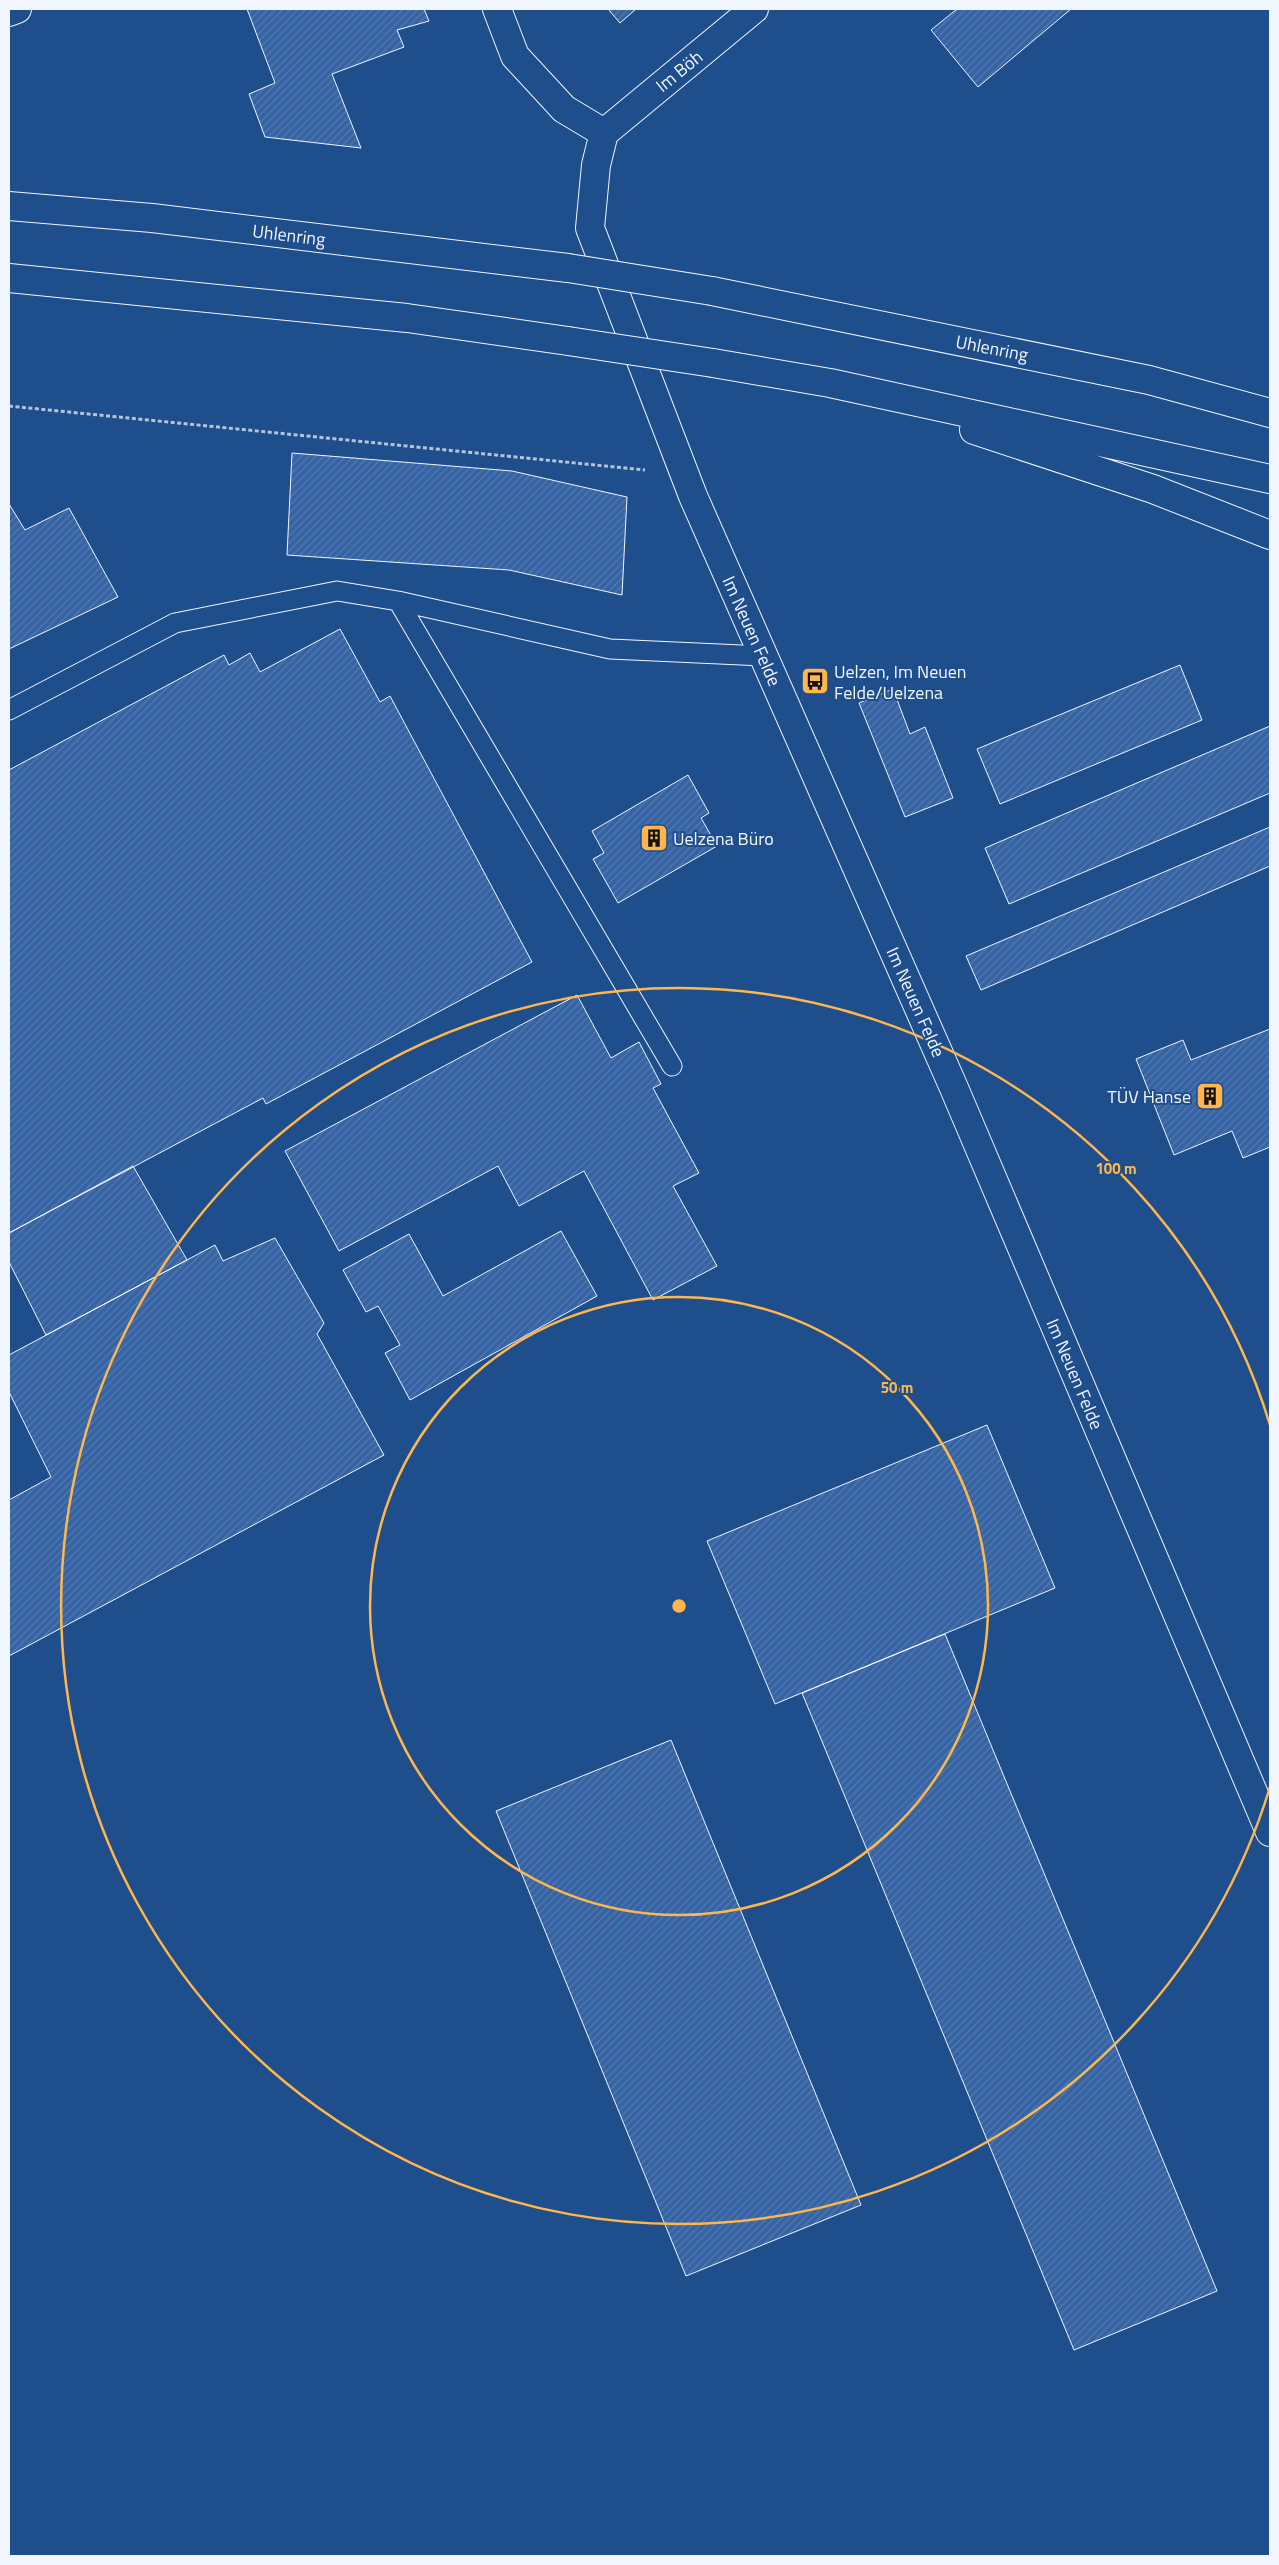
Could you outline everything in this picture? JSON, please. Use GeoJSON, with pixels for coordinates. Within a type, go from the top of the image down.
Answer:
{"type":"FeatureCollection","features":[{"type":"Feature","properties":{"kind":"main road"},"geometry":{"type":"LineString","coordinates":[[9,12],[17,9]]}},
{"type":"Feature","properties":{"kind":"main road"},"geometry":{"type":"LineString","coordinates":[[497,9],[515,56],[564,109],[604,133]]}},
{"type":"Feature","properties":{"kind":"main road","name":"Im Böh"},"geometry":{"type":"LineString","coordinates":[[604,133],[754,9]]}},
{"type":"Feature","properties":{"kind":"main road","name":"Im Neuen Felde"},"geometry":{"type":"LineString","coordinates":[[604,133],[596,165],[590,228],[693,496],[954,1088],[1270,1832]]}},
{"type":"Feature","properties":{"kind":"main road","name":"Uhlenring"},"geometry":{"type":"LineString","coordinates":[[9,206],[152,218],[568,268],[712,291],[1149,380],[1270,412]]}},
{"type":"Feature","properties":{"kind":"main road"},"geometry":{"type":"LineString","coordinates":[[9,278],[407,318],[713,363],[830,383],[1270,478]]}},
{"type":"Feature","properties":{"kind":"main road"},"geometry":{"type":"LineString","coordinates":[[830,383],[1153,488],[1270,535]]}},
{"type":"Feature","properties":{"kind":"lane"},"geometry":{"type":"LineString","coordinates":[[9,710],[174,623],[337,591],[398,601],[610,649],[763,656]]}},
{"type":"Feature","properties":{"kind":"lane"},"geometry":{"type":"LineString","coordinates":[[398,601],[672,1066]]}},
{"type":"Feature","properties":{"kind":"path"},"geometry":{"type":"LineString","coordinates":[[9,406],[651,471],[693,496]]}},
{"type":"Feature","properties":{"kind":"building"},"geometry":{"type":"Polygon","coordinates":[[[247,9],[424,9],[429,21],[397,30],[404,47],[332,74],[361,148],[265,137],[249,94],[275,83],[247,9]]]}},
{"type":"Feature","properties":{"kind":"building"},"geometry":{"type":"Polygon","coordinates":[[[608,9],[636,9],[620,23],[608,9]]]}},
{"type":"Feature","properties":{"kind":"building"},"geometry":{"type":"Polygon","coordinates":[[[957,9],[1071,9],[978,87],[931,30],[957,9]]]}},
{"type":"Feature","properties":{"kind":"building"},"geometry":{"type":"Polygon","coordinates":[[[292,453],[512,471],[627,497],[622,595],[509,570],[287,555],[292,453]]]}},
{"type":"Feature","properties":{"kind":"building"},"geometry":{"type":"Polygon","coordinates":[[[9,504],[25,530],[69,508],[118,597],[9,649],[9,504]]]}},
{"type":"Feature","properties":{"kind":"building"},"geometry":{"type":"Polygon","coordinates":[[[340,629],[380,702],[390,696],[532,962],[266,1104],[263,1098],[9,1233],[9,770],[224,655],[229,665],[250,653],[260,672],[340,629]]]}},
{"type":"Feature","properties":{"kind":"building"},"geometry":{"type":"Polygon","coordinates":[[[1180,665],[1202,720],[1000,804],[977,749],[1180,665]]]}},
{"type":"Feature","properties":{"kind":"building"},"geometry":{"type":"Polygon","coordinates":[[[893,689],[910,734],[925,727],[953,798],[905,817],[859,703],[893,689]]]}},
{"type":"Feature","properties":{"kind":"building"},"geometry":{"type":"Polygon","coordinates":[[[1270,726],[1270,793],[1009,904],[985,848],[1270,726]]]}},
{"type":"Feature","properties":{"kind":"building","name":"Uelzena Büro"},"geometry":{"type":"Polygon","coordinates":[[[688,775],[709,813],[701,818],[717,846],[618,903],[593,859],[604,853],[592,831],[688,775]]]}},
{"type":"Feature","properties":{"kind":"building"},"geometry":{"type":"Polygon","coordinates":[[[1270,827],[1270,866],[981,990],[966,956],[1270,827]]]}},
{"type":"Feature","properties":{"kind":"building"},"geometry":{"type":"Polygon","coordinates":[[[577,995],[611,1058],[639,1042],[661,1084],[653,1088],[699,1173],[673,1186],[717,1266],[653,1300],[584,1171],[519,1206],[498,1166],[339,1251],[285,1151],[577,995]]]}},
{"type":"Feature","properties":{"kind":"building","name":"TÜV Hanse"},"geometry":{"type":"Polygon","coordinates":[[[1270,1029],[1270,1147],[1243,1158],[1232,1131],[1174,1155],[1136,1059],[1183,1040],[1191,1060],[1270,1029]]]}},
{"type":"Feature","properties":{"kind":"building"},"geometry":{"type":"Polygon","coordinates":[[[133,1166],[187,1260],[46,1335],[9,1262],[9,1233],[133,1166]]]}},
{"type":"Feature","properties":{"kind":"building"},"geometry":{"type":"Polygon","coordinates":[[[561,1231],[597,1296],[410,1400],[385,1353],[400,1345],[378,1306],[366,1312],[343,1270],[409,1234],[443,1296],[561,1231]]]}},
{"type":"Feature","properties":{"kind":"building"},"geometry":{"type":"Polygon","coordinates":[[[275,1238],[324,1323],[317,1334],[384,1455],[9,1656],[9,1500],[51,1477],[9,1392],[9,1355],[215,1245],[223,1261],[275,1238]]]}},
{"type":"Feature","properties":{"kind":"building"},"geometry":{"type":"Polygon","coordinates":[[[987,1425],[1055,1588],[775,1704],[707,1541],[987,1425]]]}},
{"type":"Feature","properties":{"kind":"building"},"geometry":{"type":"Polygon","coordinates":[[[945,1634],[1217,2291],[1074,2350],[802,1693],[945,1634]]]}},
{"type":"Feature","properties":{"kind":"building"},"geometry":{"type":"Polygon","coordinates":[[[671,1740],[861,2205],[686,2276],[496,1811],[671,1740]]]}},
{"type":"Feature","properties":{"kind":"place","name":"Uelzen, Im Neuen Felde/Uelzena"},"geometry":{"type":"Point","coordinates":[815,681]}},
{"type":"Feature","properties":{"kind":"place","name":"Uelzena Büro"},"geometry":{"type":"Point","coordinates":[654,838]}},
{"type":"Feature","properties":{"kind":"place","name":"TÜV Hanse"},"geometry":{"type":"Point","coordinates":[1210,1096]}}]}
